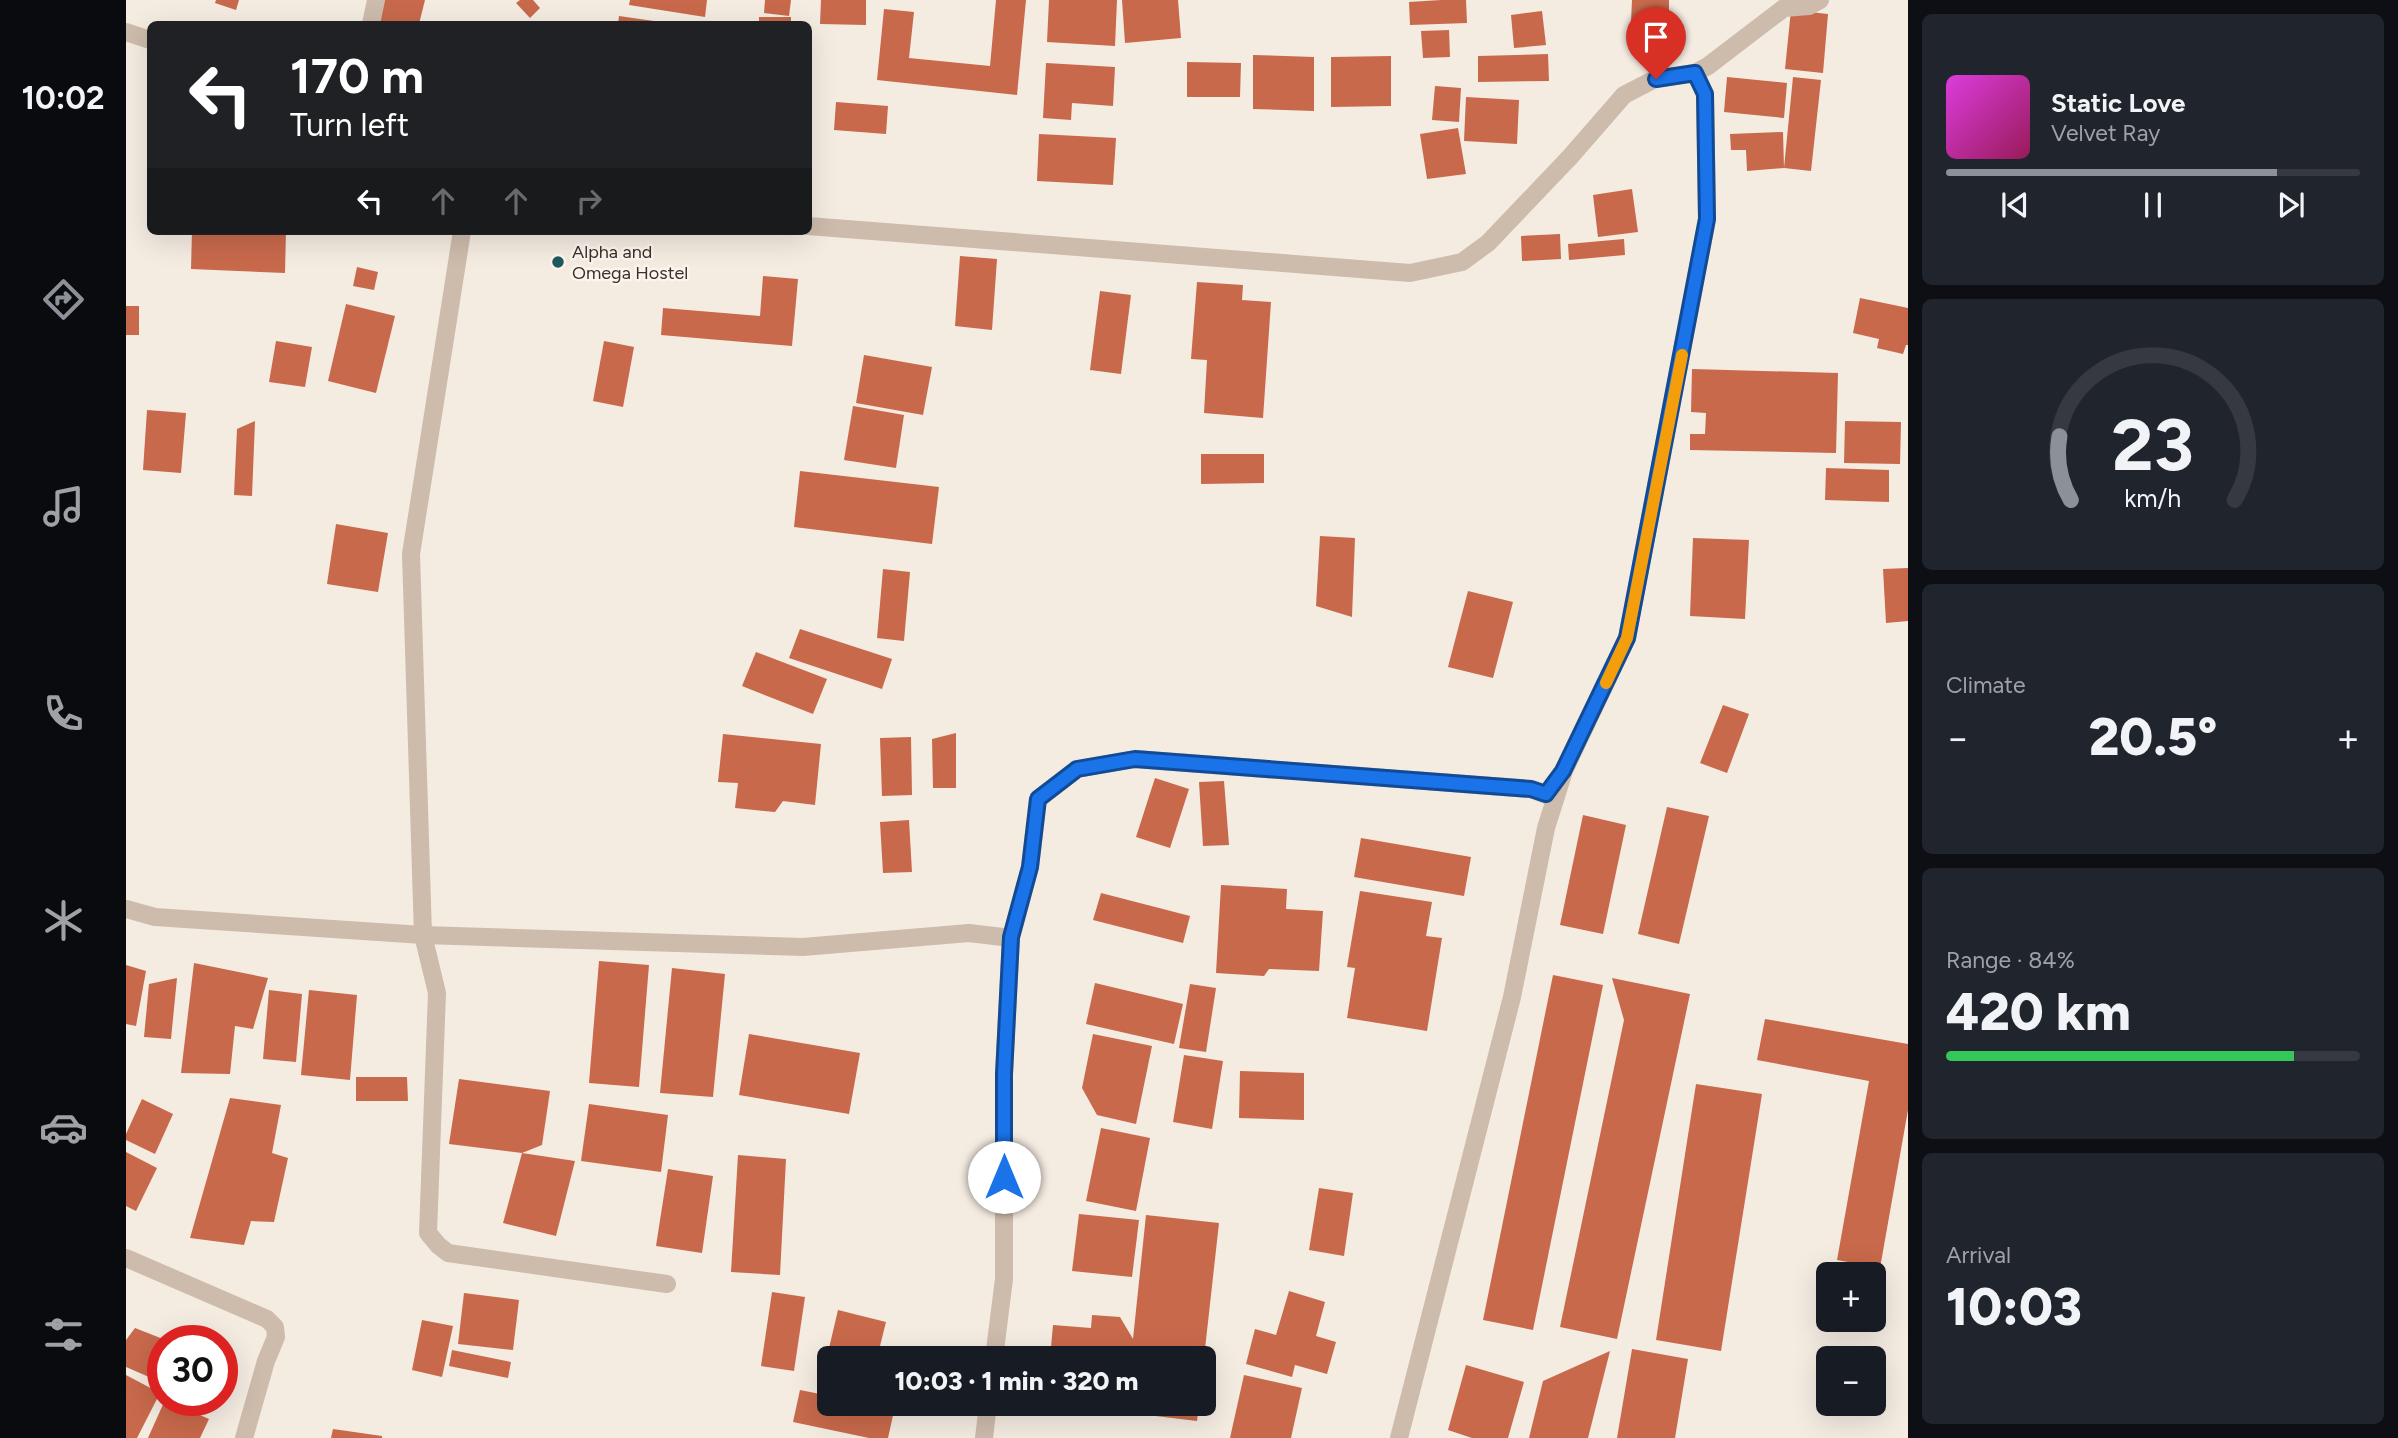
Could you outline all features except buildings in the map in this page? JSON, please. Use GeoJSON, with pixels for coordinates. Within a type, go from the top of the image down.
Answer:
{"type":"FeatureCollection","features":[{"type":"Feature","properties":{"kind":"street"},"geometry":{"type":"LineString","coordinates":[[372,21],[376,0]]}},
{"type":"Feature","properties":{"kind":"street"},"geometry":{"type":"LineString","coordinates":[[812,226],[1410,273],[1462,262],[1488,243],[1570,157],[1624,95],[1656,79],[1695,73],[1784,8],[1809,6],[1820,0]]}},
{"type":"Feature","properties":{"kind":"street"},"geometry":{"type":"LineString","coordinates":[[126,32],[147,39]]}},
{"type":"Feature","properties":{"kind":"street"},"geometry":{"type":"LineString","coordinates":[[1399,1438],[1512,997],[1546,828],[1563,771],[1627,638],[1707,219],[1705,94],[1695,73]]}},
{"type":"Feature","properties":{"kind":"street"},"geometry":{"type":"LineString","coordinates":[[461,235],[411,554],[423,935],[437,993],[428,1233],[448,1253],[667,1284]]}},
{"type":"Feature","properties":{"kind":"street"},"geometry":{"type":"LineString","coordinates":[[996,1346],[1004,1279],[1004,1074],[1011,937],[1030,867],[1038,799],[1077,769],[1135,759],[1531,789],[1546,794],[1563,771]]}},
{"type":"Feature","properties":{"kind":"street"},"geometry":{"type":"LineString","coordinates":[[126,909],[155,917],[423,935],[803,947],[969,933],[1011,937]]}},
{"type":"Feature","properties":{"kind":"street"},"geometry":{"type":"LineString","coordinates":[[126,1258],[267,1319],[275,1327],[276,1337],[266,1361],[244,1438]]}},
{"type":"Feature","properties":{"kind":"street"},"geometry":{"type":"LineString","coordinates":[[984,1438],[987,1416]]}},
{"type":"Feature","properties":{"kind":"slow traffic"},"geometry":{"type":"LineString","coordinates":[[1606,683],[1627,638],[1682,355]]}},
{"type":"Feature","properties":{"kind":"place","name":"Alpha and Omega Hostel"},"geometry":{"type":"Point","coordinates":[558,262]}},
{"type":"Feature","properties":{"kind":"route"},"geometry":{"type":"LineString","coordinates":[[1004,1177],[1004,1074],[1011,937],[1030,867],[1038,799],[1077,769],[1135,759],[1531,789],[1546,794],[1563,771],[1627,638],[1707,219],[1705,94],[1695,73],[1673,74],[1656,79]]}}]}
